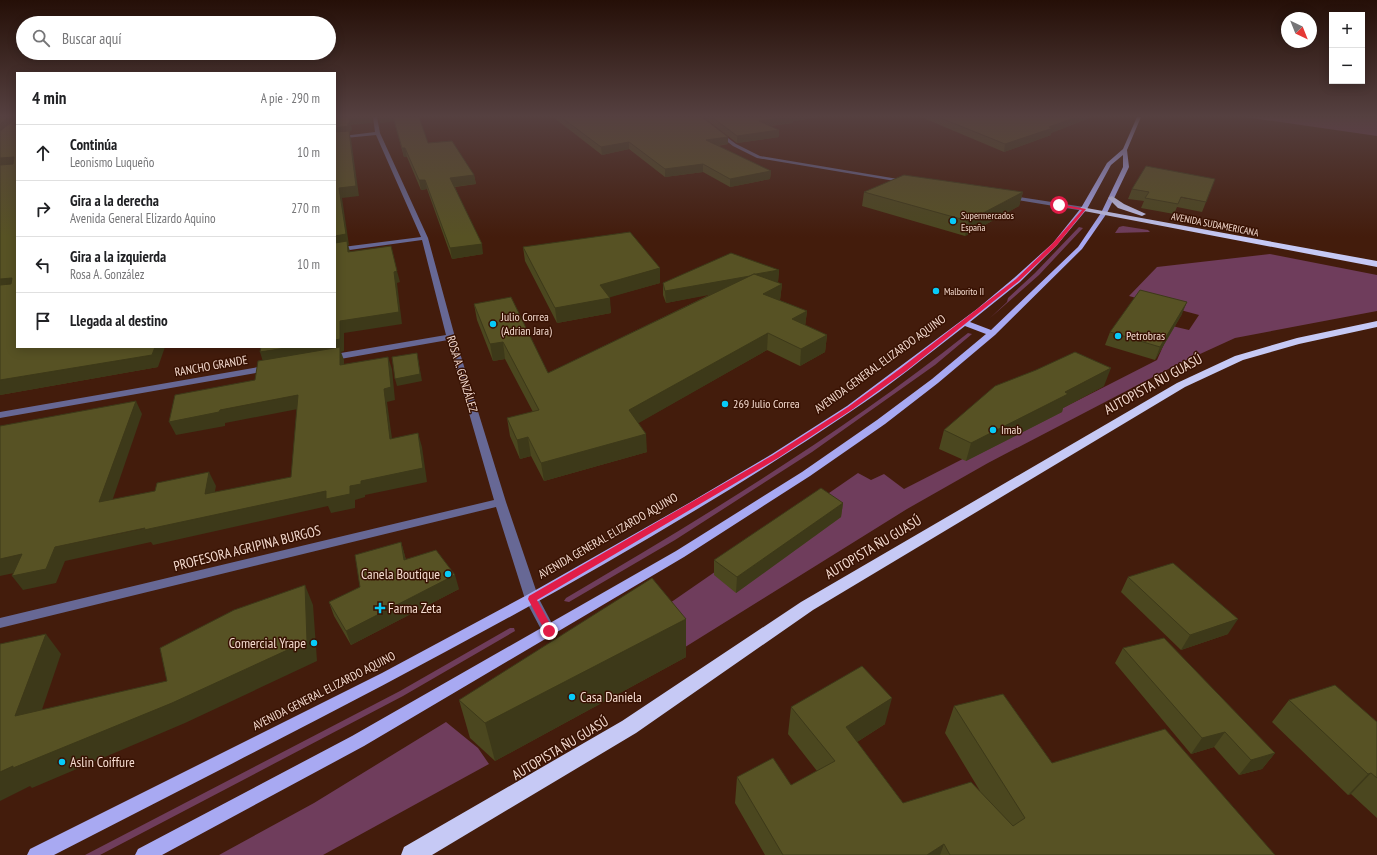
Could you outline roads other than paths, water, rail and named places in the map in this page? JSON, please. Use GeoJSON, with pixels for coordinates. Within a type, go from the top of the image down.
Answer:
{"type":"FeatureCollection","features":[{"type":"Feature","properties":{"kind":"highway"},"geometry":{"type":"LineString","coordinates":[[1112,198],[1121,206],[1133,211],[1205,232]]}},
{"type":"Feature","properties":{"kind":"highway","name":"AVENIDA SUDAMERICANA"},"geometry":{"type":"LineString","coordinates":[[1084,209],[1377,264]]}},
{"type":"Feature","properties":{"kind":"highway","name":"AUTOPISTA ÑU GUASÚ"},"geometry":{"type":"LineString","coordinates":[[412,855],[629,727],[807,606],[1181,385],[1239,358],[1297,341],[1377,324]]}},
{"type":"Feature","properties":{"kind":"main road","name":"AVENIDA GENERAL ELIZARDO AQUINO"},"geometry":{"type":"LineString","coordinates":[[36,855],[387,677],[532,599],[776,456],[850,408],[964,323],[1017,280],[1055,244],[1084,209],[1109,164],[1117,157]]}},
{"type":"Feature","properties":{"kind":"main road","name":"AVENIDA GENERAL ELIZARDO AQUINO"},"geometry":{"type":"LineString","coordinates":[[144,855],[358,740],[549,631],[680,554],[806,474],[881,422],[935,381],[992,332],[1080,248],[1104,213],[1112,198],[1126,167],[1125,157]]}},
{"type":"Feature","properties":{"kind":"main road"},"geometry":{"type":"LineString","coordinates":[[964,323],[992,332]]}},
{"type":"Feature","properties":{"kind":"street","name":"ROSA A. GONZÁLEZ"},"geometry":{"type":"LineString","coordinates":[[389,157],[425,238],[450,337],[500,502],[532,599],[549,631]]}},
{"type":"Feature","properties":{"kind":"street"},"geometry":{"type":"LineString","coordinates":[[759,157],[917,183]]}},
{"type":"Feature","properties":{"kind":"street"},"geometry":{"type":"LineString","coordinates":[[1002,196],[1084,209]]}},
{"type":"Feature","properties":{"kind":"street"},"geometry":{"type":"LineString","coordinates":[[336,250],[425,238]]}},
{"type":"Feature","properties":{"kind":"street"},"geometry":{"type":"LineString","coordinates":[[318,360],[450,337]]}},
{"type":"Feature","properties":{"kind":"street","name":"RANCHO GRANDE"},"geometry":{"type":"LineString","coordinates":[[0,415],[280,367]]}},
{"type":"Feature","properties":{"kind":"street","name":"PROFESORA AGRIPINA BURGOS"},"geometry":{"type":"LineString","coordinates":[[0,623],[500,502]]}},
{"type":"Feature","properties":{"kind":"place","name":"Supermercados España"},"geometry":{"type":"Point","coordinates":[953,221]}},
{"type":"Feature","properties":{"kind":"place","name":"Malborito II"},"geometry":{"type":"Point","coordinates":[936,291]}},
{"type":"Feature","properties":{"kind":"place","name":"Julio Correa (Adrian Jara)"},"geometry":{"type":"Point","coordinates":[493,324]}},
{"type":"Feature","properties":{"kind":"place","name":"Petrobras"},"geometry":{"type":"Point","coordinates":[1118,336]}},
{"type":"Feature","properties":{"kind":"place","name":"269 Julio Correa"},"geometry":{"type":"Point","coordinates":[725,404]}},
{"type":"Feature","properties":{"kind":"place","name":"Imab"},"geometry":{"type":"Point","coordinates":[993,430]}},
{"type":"Feature","properties":{"kind":"place","name":"Canela Boutique"},"geometry":{"type":"Point","coordinates":[448,574]}},
{"type":"Feature","properties":{"kind":"place","name":"Farma Zeta"},"geometry":{"type":"Point","coordinates":[380,608]}},
{"type":"Feature","properties":{"kind":"place","name":"Comercial Yrape"},"geometry":{"type":"Point","coordinates":[314,643]}},
{"type":"Feature","properties":{"kind":"place","name":"Casa Daniela"},"geometry":{"type":"Point","coordinates":[572,697]}},
{"type":"Feature","properties":{"kind":"place","name":"Aslin Coiffure"},"geometry":{"type":"Point","coordinates":[62,762]}}]}
